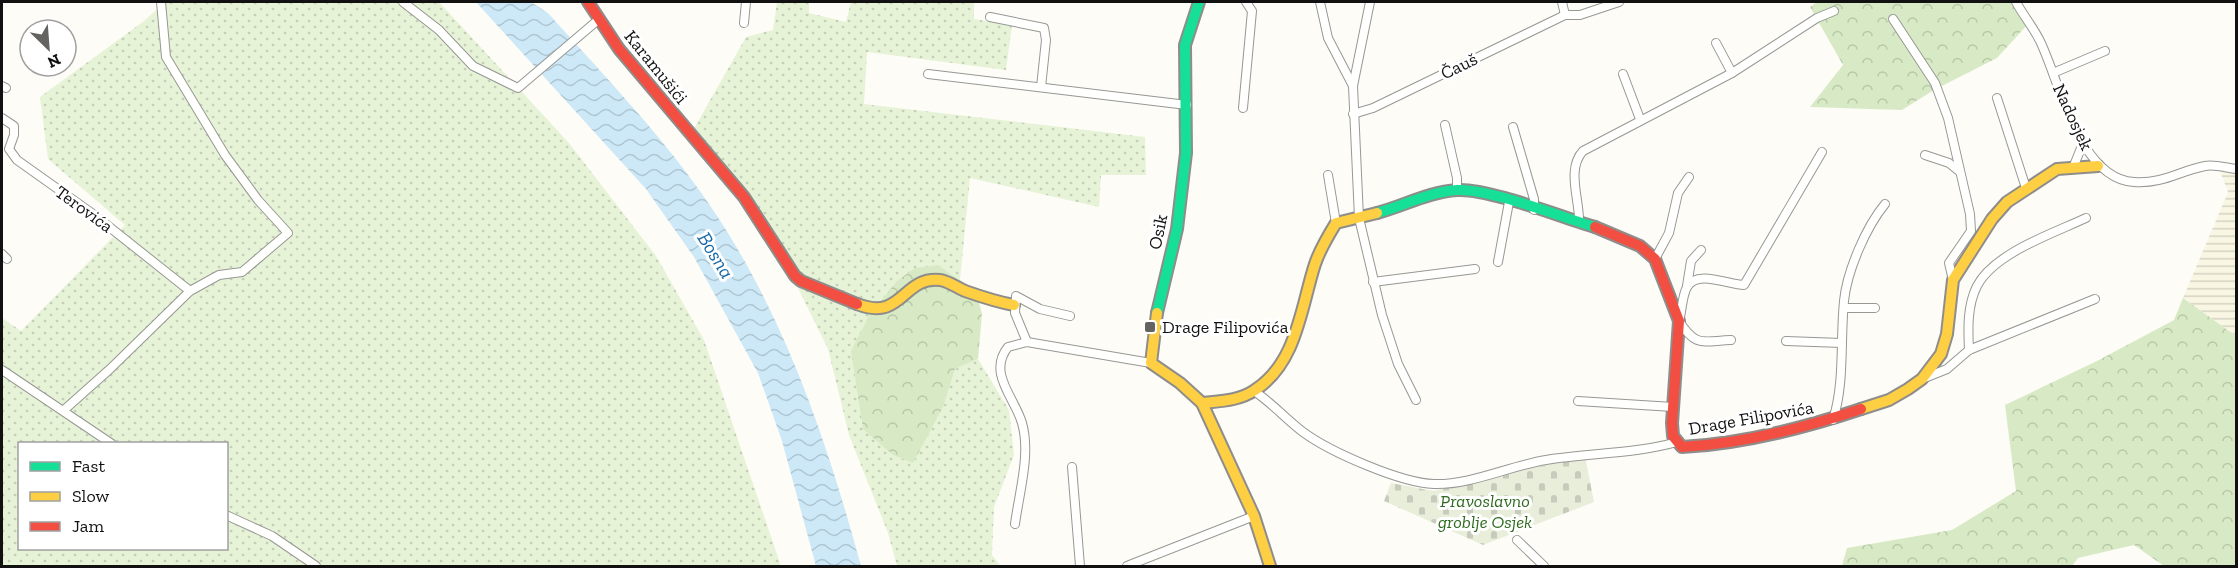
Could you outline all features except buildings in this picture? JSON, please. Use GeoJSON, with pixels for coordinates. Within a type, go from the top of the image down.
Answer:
{"type":"FeatureCollection","features":[{"type":"Feature","properties":{"kind":"street"},"geometry":{"type":"LineString","coordinates":[[64,410],[190,291],[219,275],[242,272],[288,233],[258,200],[225,155],[166,57],[161,2]]}},
{"type":"Feature","properties":{"kind":"street"},"geometry":{"type":"LineString","coordinates":[[403,2],[439,30],[473,66],[519,88],[598,20]]}},
{"type":"Feature","properties":{"kind":"street","name":"Karamušići"},"geometry":{"type":"LineString","coordinates":[[588,2],[598,20],[680,123],[744,197],[795,276],[801,281],[873,310],[894,305],[913,286],[939,280],[991,301],[1014,305]]}},
{"type":"Feature","properties":{"kind":"street"},"geometry":{"type":"LineString","coordinates":[[744,23],[746,2]]}},
{"type":"Feature","properties":{"kind":"street","name":"Osik"},"geometry":{"type":"LineString","coordinates":[[1151,363],[1158,303],[1177,229],[1186,153],[1185,45],[1199,2]]}},
{"type":"Feature","properties":{"kind":"street"},"geometry":{"type":"LineString","coordinates":[[1243,108],[1252,11],[1246,2]]}},
{"type":"Feature","properties":{"kind":"street"},"geometry":{"type":"LineString","coordinates":[[1320,2],[1328,38],[1353,86]]}},
{"type":"Feature","properties":{"kind":"street"},"geometry":{"type":"LineString","coordinates":[[1370,2],[1353,86],[1359,218],[1373,282],[1398,364],[1416,400]]}},
{"type":"Feature","properties":{"kind":"street"},"geometry":{"type":"LineString","coordinates":[[1562,2],[1565,15]]}},
{"type":"Feature","properties":{"kind":"street","name":"Čauš"},"geometry":{"type":"LineString","coordinates":[[1353,114],[1373,108],[1565,15],[1580,15],[1619,2]]}},
{"type":"Feature","properties":{"kind":"street","name":"Nadosjek"},"geometry":{"type":"LineString","coordinates":[[2016,2],[2039,40],[2083,143],[2098,166],[2119,180],[2134,182],[2162,181],[2206,165],[2236,169]]}},
{"type":"Feature","properties":{"kind":"street"},"geometry":{"type":"LineString","coordinates":[[1579,222],[1574,182],[1580,154],[1640,119],[1732,73],[1817,18],[1834,11]]}},
{"type":"Feature","properties":{"kind":"street"},"geometry":{"type":"LineString","coordinates":[[990,17],[1039,25],[1044,28],[1046,40],[1041,87]]}},
{"type":"Feature","properties":{"kind":"street","name":"Drage Filipovića"},"geometry":{"type":"LineString","coordinates":[[1893,19],[1938,90],[1948,118],[1971,231],[1949,263],[1953,280],[1947,334],[1941,354],[1922,379]]}},
{"type":"Feature","properties":{"kind":"street"},"geometry":{"type":"LineString","coordinates":[[1716,43],[1732,73]]}},
{"type":"Feature","properties":{"kind":"street"},"geometry":{"type":"LineString","coordinates":[[2053,73],[2105,51]]}},
{"type":"Feature","properties":{"kind":"street"},"geometry":{"type":"LineString","coordinates":[[928,74],[1187,105]]}},
{"type":"Feature","properties":{"kind":"street"},"geometry":{"type":"LineString","coordinates":[[1623,74],[1640,119]]}},
{"type":"Feature","properties":{"kind":"street"},"geometry":{"type":"LineString","coordinates":[[1996,98],[2026,188]]}},
{"type":"Feature","properties":{"kind":"street","name":"Terovića"},"geometry":{"type":"LineString","coordinates":[[2,118],[14,126],[14,135],[9,148],[17,160],[93,214],[190,291]]}},
{"type":"Feature","properties":{"kind":"street"},"geometry":{"type":"LineString","coordinates":[[1445,125],[1457,178],[1457,190]]}},
{"type":"Feature","properties":{"kind":"street"},"geometry":{"type":"LineString","coordinates":[[1513,127],[1534,199],[1534,210]]}},
{"type":"Feature","properties":{"kind":"street"},"geometry":{"type":"LineString","coordinates":[[2073,168],[2083,143]]}},
{"type":"Feature","properties":{"kind":"street"},"geometry":{"type":"LineString","coordinates":[[1687,287],[1691,283],[1706,279],[1744,285],[1822,152]]}},
{"type":"Feature","properties":{"kind":"street"},"geometry":{"type":"LineString","coordinates":[[1925,155],[1949,163],[1960,172]]}},
{"type":"Feature","properties":{"kind":"street","name":"Drage Filipovića"},"geometry":{"type":"LineString","coordinates":[[1953,280],[1992,219],[2026,188],[2057,169],[2098,166]]}},
{"type":"Feature","properties":{"kind":"street"},"geometry":{"type":"LineString","coordinates":[[1202,403],[1216,403],[1254,391],[1288,353],[1298,331],[1316,262],[1336,223],[1328,176]]}},
{"type":"Feature","properties":{"kind":"street"},"geometry":{"type":"LineString","coordinates":[[1336,223],[1424,197],[1457,190],[1482,193],[1579,222],[1628,240],[1655,259],[1669,233],[1678,193],[1689,177]]}},
{"type":"Feature","properties":{"kind":"street"},"geometry":{"type":"LineString","coordinates":[[1498,262],[1509,202]]}},
{"type":"Feature","properties":{"kind":"street","name":"Drage Filipovića"},"geometry":{"type":"LineString","coordinates":[[1833,420],[1837,407],[1844,308],[1857,256],[1875,217],[1885,204]]}},
{"type":"Feature","properties":{"kind":"street"},"geometry":{"type":"LineString","coordinates":[[1969,350],[1970,308],[1976,287],[1991,267],[2035,241],[2086,218]]}},
{"type":"Feature","properties":{"kind":"street","name":"Drage Filipovića"},"geometry":{"type":"LineString","coordinates":[[1701,250],[1692,261],[1679,321],[1673,436],[1682,447],[1706,446],[1833,420],[1889,400],[1922,379],[1947,369],[1969,350],[2095,299]]}},
{"type":"Feature","properties":{"kind":"street","name":"Drage Filipovića"},"geometry":{"type":"LineString","coordinates":[[1655,259],[1679,321]]}},
{"type":"Feature","properties":{"kind":"street"},"geometry":{"type":"LineString","coordinates":[[1373,282],[1475,269]]}},
{"type":"Feature","properties":{"kind":"street"},"geometry":{"type":"LineString","coordinates":[[1027,342],[1014,305],[1016,296],[1040,309],[1070,316]]}},
{"type":"Feature","properties":{"kind":"street"},"geometry":{"type":"LineString","coordinates":[[1844,308],[1875,308]]}},
{"type":"Feature","properties":{"kind":"street"},"geometry":{"type":"LineString","coordinates":[[1679,321],[1693,340],[1731,340]]}},
{"type":"Feature","properties":{"kind":"street"},"geometry":{"type":"LineString","coordinates":[[1786,341],[1842,343]]}},
{"type":"Feature","properties":{"kind":"street"},"geometry":{"type":"LineString","coordinates":[[1015,524],[1025,436],[1021,420],[1005,388],[1000,367],[1008,347],[1027,342],[1151,363],[1180,383],[1202,403],[1254,516],[1270,567]]}},
{"type":"Feature","properties":{"kind":"street"},"geometry":{"type":"LineString","coordinates":[[2,370],[31,392],[64,410],[109,442]]}},
{"type":"Feature","properties":{"kind":"street","name":"Drage Filipovića"},"geometry":{"type":"LineString","coordinates":[[1254,391],[1305,433],[1405,480],[1435,484],[1585,453],[1650,449],[1677,442]]}},
{"type":"Feature","properties":{"kind":"street","name":"Drage Filipovića"},"geometry":{"type":"LineString","coordinates":[[1578,400],[1673,407]]}},
{"type":"Feature","properties":{"kind":"street"},"geometry":{"type":"LineString","coordinates":[[1072,467],[1080,567]]}},
{"type":"Feature","properties":{"kind":"street"},"geometry":{"type":"LineString","coordinates":[[228,516],[272,536],[316,567]]}},
{"type":"Feature","properties":{"kind":"street"},"geometry":{"type":"LineString","coordinates":[[1127,567],[1254,516]]}},
{"type":"Feature","properties":{"kind":"street"},"geometry":{"type":"LineString","coordinates":[[1518,540],[1544,567]]}},
{"type":"Feature","properties":{"kind":"street"},"geometry":{"type":"LineString","coordinates":[[1154,558],[1156,567]]}},
{"type":"Feature","properties":{"kind":"shaded area"},"geometry":{"type":"Polygon","coordinates":[[[2218,166],[2236,169],[2236,336],[2183,298],[2228,192],[2218,166]]]}},
{"type":"Feature","properties":{"kind":"green space"},"geometry":{"type":"Polygon","coordinates":[[[165,2],[439,2],[569,143],[656,256],[704,340],[781,566],[2,566],[2,318],[21,331],[125,225],[48,159],[40,97],[66,78],[78,78],[78,69],[144,21],[165,2]]]}},
{"type":"Feature","properties":{"kind":"green space"},"geometry":{"type":"Polygon","coordinates":[[[777,2],[809,2],[809,13],[846,22],[851,2],[974,2],[974,19],[1012,25],[1006,70],[867,52],[864,104],[1145,137],[1146,175],[1101,175],[1099,207],[970,178],[960,280],[937,265],[944,405],[955,369],[978,359],[1009,410],[1014,455],[994,507],[992,555],[1001,566],[897,566],[888,533],[849,435],[828,349],[793,278],[744,194],[692,132],[746,37],[773,30],[777,2]]]}},
{"type":"Feature","properties":{"kind":"green space"},"geometry":{"type":"Polygon","coordinates":[[[1817,2],[2015,2],[2028,24],[1997,58],[1934,90],[1902,110],[1810,107],[1843,65],[1810,7],[1817,2]]]}},
{"type":"Feature","properties":{"kind":"green space"},"geometry":{"type":"Polygon","coordinates":[[[938,265],[976,291],[982,314],[978,359],[955,369],[944,405],[913,463],[893,455],[863,429],[851,351],[870,314],[897,281],[915,268],[938,265]]]}},
{"type":"Feature","properties":{"kind":"green space"},"geometry":{"type":"Polygon","coordinates":[[[2183,298],[2236,336],[2236,566],[2164,566],[2134,545],[2078,558],[2072,566],[1842,566],[1847,548],[1952,530],[2016,491],[2005,405],[2097,361],[2174,320],[2183,298]]]}},
{"type":"Feature","properties":{"kind":"green space","name":"Pravoslavno groblje Osjek"},"geometry":{"type":"Polygon","coordinates":[[[1585,456],[1594,502],[1483,545],[1384,501],[1391,483],[1433,491],[1585,456]]]}},
{"type":"Feature","properties":{"kind":"water","name":"Bosna"},"geometry":{"type":"Polygon","coordinates":[[[476,2],[531,2],[548,13],[654,131],[711,207],[761,292],[801,380],[834,472],[861,566],[816,566],[782,441],[758,373],[694,257],[646,189],[476,2]]]}},
{"type":"Feature","properties":{"kind":"traffic: fast"},"geometry":{"type":"LineString","coordinates":[[1157,313],[1177,229],[1186,153],[1185,45],[1199,2]]}},
{"type":"Feature","properties":{"kind":"traffic: fast"},"geometry":{"type":"LineString","coordinates":[[1377,213],[1436,193],[1457,190],[1505,198],[1595,227]]}},
{"type":"Feature","properties":{"kind":"traffic: slow"},"geometry":{"type":"LineString","coordinates":[[1861,409],[1889,400],[1908,389],[1922,379],[1941,354],[1947,334],[1953,280],[1992,219],[2007,202],[2057,169],[2098,166]]}},
{"type":"Feature","properties":{"kind":"traffic: slow"},"geometry":{"type":"LineString","coordinates":[[1202,403],[1242,396],[1255,390],[1269,379],[1289,350],[1317,258],[1336,223],[1377,213]]}},
{"type":"Feature","properties":{"kind":"traffic: slow"},"geometry":{"type":"LineString","coordinates":[[857,304],[872,308],[884,307],[917,285],[940,280],[965,291],[1014,305]]}},
{"type":"Feature","properties":{"kind":"traffic: slow"},"geometry":{"type":"LineString","coordinates":[[1157,313],[1151,363],[1180,383],[1202,403],[1254,516],[1270,566]]}},
{"type":"Feature","properties":{"kind":"traffic: jam"},"geometry":{"type":"LineString","coordinates":[[588,2],[619,49],[744,197],[795,276],[801,281],[857,304]]}},
{"type":"Feature","properties":{"kind":"traffic: jam"},"geometry":{"type":"LineString","coordinates":[[1595,227],[1640,246],[1655,259],[1679,321],[1672,423],[1673,436],[1682,447],[1773,434],[1861,409]]}},
{"type":"Feature","properties":{"kind":"place","name":"Drage Filipovića"},"geometry":{"type":"Point","coordinates":[1150,327]}}]}
